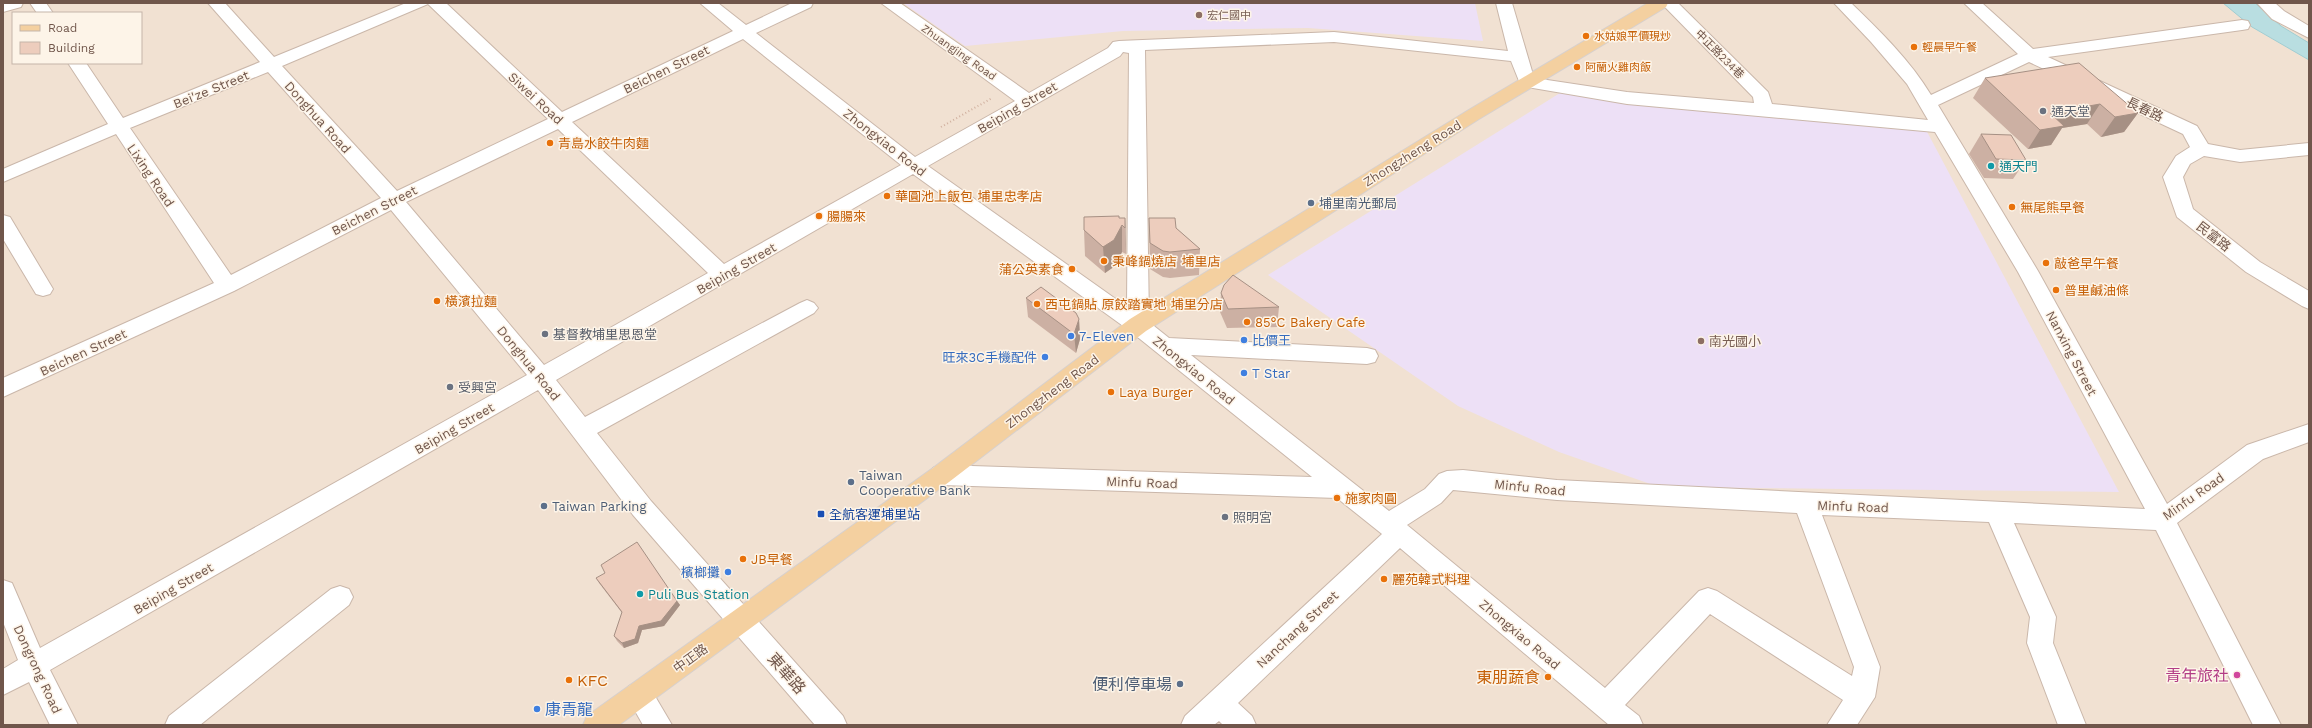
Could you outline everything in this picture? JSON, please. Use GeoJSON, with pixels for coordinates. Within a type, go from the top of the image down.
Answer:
{"type":"FeatureCollection","features":[{"type":"Feature","properties":{"kind":"main road","name":"Zhongzheng Road"},"geometry":{"type":"LineString","coordinates":[[742,620],[941,476],[1138,325],[1527,82],[1660,3]]}},
{"type":"Feature","properties":{"kind":"main road","name":"中正路"},"geometry":{"type":"LineString","coordinates":[[639,695],[742,620]]}},
{"type":"Feature","properties":{"kind":"main road"},"geometry":{"type":"LineString","coordinates":[[597,725],[639,695]]}},
{"type":"Feature","properties":{"kind":"street"},"geometry":{"type":"LineString","coordinates":[[3,7],[15,3]]}},
{"type":"Feature","properties":{"kind":"street"},"geometry":{"type":"LineString","coordinates":[[38,3],[44,12]]}},
{"type":"Feature","properties":{"kind":"street","name":"Donghua Road"},"geometry":{"type":"LineString","coordinates":[[216,3],[394,200],[542,378],[642,508],[742,620]]}},
{"type":"Feature","properties":{"kind":"street","name":"Bei'ze Street"},"geometry":{"type":"LineString","coordinates":[[3,176],[118,126],[271,65],[420,3]]}},
{"type":"Feature","properties":{"kind":"street","name":"Siwei Road"},"geometry":{"type":"LineString","coordinates":[[436,3],[724,275]]}},
{"type":"Feature","properties":{"kind":"street","name":"Zhongxiao Road"},"geometry":{"type":"LineString","coordinates":[[708,3],[913,165],[1138,325],[1394,529],[1629,725]]}},
{"type":"Feature","properties":{"kind":"street","name":"Beichen Street"},"geometry":{"type":"LineString","coordinates":[[3,388],[227,286],[394,200],[805,3]]}},
{"type":"Feature","properties":{"kind":"street","name":"Zhuangjing Road"},"geometry":{"type":"LineString","coordinates":[[889,3],[1028,101]]}},
{"type":"Feature","properties":{"kind":"street"},"geometry":{"type":"LineString","coordinates":[[1504,3],[1518,57],[1527,82],[1627,98],[1764,109],[1942,127]]}},
{"type":"Feature","properties":{"kind":"street","name":"中正路234巷"},"geometry":{"type":"LineString","coordinates":[[1669,3],[1762,96],[1764,109]]}},
{"type":"Feature","properties":{"kind":"street","name":"Nanxing Street"},"geometry":{"type":"LineString","coordinates":[[1842,3],[1877,38],[1910,76],[1928,103],[2028,271],[2163,520],[2267,725]]}},
{"type":"Feature","properties":{"kind":"street","name":"長春路"},"geometry":{"type":"LineString","coordinates":[[1972,3],[2029,55],[2190,130],[2201,148]]}},
{"type":"Feature","properties":{"kind":"street"},"geometry":{"type":"LineString","coordinates":[[2265,3],[2278,15],[2309,33]]}},
{"type":"Feature","properties":{"kind":"street"},"geometry":{"type":"LineString","coordinates":[[1928,103],[2029,55],[2242,25]]}},
{"type":"Feature","properties":{"kind":"street"},"geometry":{"type":"LineString","coordinates":[[1120,49],[1252,38],[1334,37],[1518,57]]}},
{"type":"Feature","properties":{"kind":"street"},"geometry":{"type":"LineString","coordinates":[[1120,49],[1134,48],[1138,52],[1138,325]]}},
{"type":"Feature","properties":{"kind":"street","name":"Beiping Street"},"geometry":{"type":"LineString","coordinates":[[3,683],[724,275],[913,165],[1120,49]]}},
{"type":"Feature","properties":{"kind":"street","name":"Lixing Road"},"geometry":{"type":"LineString","coordinates":[[78,64],[227,286]]}},
{"type":"Feature","properties":{"kind":"street"},"geometry":{"type":"LineString","coordinates":[[2201,148],[2240,156],[2309,149]]}},
{"type":"Feature","properties":{"kind":"street","name":"民富路"},"geometry":{"type":"LineString","coordinates":[[2201,148],[2183,160],[2173,177],[2184,212],[2253,267],[2309,301]]}},
{"type":"Feature","properties":{"kind":"street"},"geometry":{"type":"LineString","coordinates":[[3,222],[43,289]]}},
{"type":"Feature","properties":{"kind":"street"},"geometry":{"type":"LineString","coordinates":[[582,430],[807,308]]}},
{"type":"Feature","properties":{"kind":"street"},"geometry":{"type":"LineString","coordinates":[[1164,346],[1367,356]]}},
{"type":"Feature","properties":{"kind":"street","name":"Minfu Road"},"geometry":{"type":"LineString","coordinates":[[1394,529],[1433,496],[1447,481],[1463,480],[1557,490],[1806,504],[2163,520],[2255,452],[2309,433]]}},
{"type":"Feature","properties":{"kind":"street","name":"Minfu Road"},"geometry":{"type":"LineString","coordinates":[[941,476],[1342,488]]}},
{"type":"Feature","properties":{"kind":"street"},"geometry":{"type":"LineString","coordinates":[[1806,504],[1867,667],[1862,697],[1841,725]]}},
{"type":"Feature","properties":{"kind":"street"},"geometry":{"type":"LineString","coordinates":[[1997,512],[2044,616],[2040,643],[2072,725]]}},
{"type":"Feature","properties":{"kind":"street","name":"Nanchang Street"},"geometry":{"type":"LineString","coordinates":[[1195,725],[1394,529]]}},
{"type":"Feature","properties":{"kind":"street","name":"Dongrong Road"},"geometry":{"type":"LineString","coordinates":[[3,590],[34,666],[64,725]]}},
{"type":"Feature","properties":{"kind":"street"},"geometry":{"type":"LineString","coordinates":[[179,725],[340,597]]}},
{"type":"Feature","properties":{"kind":"street"},"geometry":{"type":"LineString","coordinates":[[1606,706],[1708,600],[1862,697]]}},
{"type":"Feature","properties":{"kind":"street","name":"東華路"},"geometry":{"type":"LineString","coordinates":[[742,620],[833,725]]}},
{"type":"Feature","properties":{"kind":"street"},"geometry":{"type":"LineString","coordinates":[[639,695],[658,725]]}},
{"type":"Feature","properties":{"kind":"street"},"geometry":{"type":"LineString","coordinates":[[1218,703],[1242,725]]}},
{"type":"Feature","properties":{"kind":"shaded area"},"geometry":{"type":"Polygon","coordinates":[[[3,3],[2309,3],[2309,725],[3,725],[3,3]]]}},
{"type":"Feature","properties":{"kind":"shaded area","name":"宏仁國中"},"geometry":{"type":"Polygon","coordinates":[[[903,3],[1475,3],[1483,41],[1308,28],[1123,31],[965,46],[903,3]]]}},
{"type":"Feature","properties":{"kind":"shaded area","name":"南光國小"},"geometry":{"type":"Polygon","coordinates":[[[1560,93],[1692,110],[1925,128],[2119,492],[1659,487],[1559,452],[1458,406],[1268,275],[1560,93]]]}},
{"type":"Feature","properties":{"kind":"water"},"geometry":{"type":"Polygon","coordinates":[[[2223,3],[2255,3],[2281,26],[2309,43],[2309,60],[2252,27],[2223,3]]]}},
{"type":"Feature","properties":{"kind":"building"},"geometry":{"type":"Polygon","coordinates":[[[2079,63],[2138,113],[2115,117],[2100,104],[2050,113],[2064,126],[2040,130],[1985,78],[2079,63]]]}},
{"type":"Feature","properties":{"kind":"building"},"geometry":{"type":"Polygon","coordinates":[[[1981,134],[2011,135],[2026,160],[1996,159],[1981,134]]]}},
{"type":"Feature","properties":{"kind":"building"},"geometry":{"type":"Polygon","coordinates":[[[1119,216],[1119,218],[1125,218],[1125,228],[1122,225],[1114,240],[1103,247],[1084,230],[1084,217],[1119,216]]]}},
{"type":"Feature","properties":{"kind":"building"},"geometry":{"type":"Polygon","coordinates":[[[1149,218],[1175,218],[1176,228],[1200,249],[1170,252],[1163,251],[1150,243],[1149,218]]]}},
{"type":"Feature","properties":{"kind":"building"},"geometry":{"type":"Polygon","coordinates":[[[1233,275],[1279,307],[1228,309],[1221,293],[1224,285],[1233,275]]]}},
{"type":"Feature","properties":{"kind":"building"},"geometry":{"type":"Polygon","coordinates":[[[1041,287],[1076,313],[1079,319],[1074,334],[1026,298],[1041,287]]]}},
{"type":"Feature","properties":{"kind":"building","name":"Puli Bus Station"},"geometry":{"type":"Polygon","coordinates":[[[637,542],[677,601],[661,621],[639,626],[635,639],[622,643],[614,636],[622,612],[596,578],[605,573],[601,565],[637,542]]]}},
{"type":"Feature","properties":{"kind":"place","name":"宏仁國中"},"geometry":{"type":"Point","coordinates":[1199,15]}},
{"type":"Feature","properties":{"kind":"place","name":"水姑娘平價現炒"},"geometry":{"type":"Point","coordinates":[1586,36]}},
{"type":"Feature","properties":{"kind":"place","name":"輕晨早午餐"},"geometry":{"type":"Point","coordinates":[1914,47]}},
{"type":"Feature","properties":{"kind":"place","name":"阿蘭火雞肉飯"},"geometry":{"type":"Point","coordinates":[1577,67]}},
{"type":"Feature","properties":{"kind":"place","name":"通天堂"},"geometry":{"type":"Point","coordinates":[2043,111]}},
{"type":"Feature","properties":{"kind":"place","name":"青島水餃牛肉麵"},"geometry":{"type":"Point","coordinates":[550,143]}},
{"type":"Feature","properties":{"kind":"place","name":"通天門"},"geometry":{"type":"Point","coordinates":[1991,166]}},
{"type":"Feature","properties":{"kind":"place","name":"華圓池上飯包 埔里忠孝店"},"geometry":{"type":"Point","coordinates":[887,196]}},
{"type":"Feature","properties":{"kind":"place","name":"埔里南光郵局"},"geometry":{"type":"Point","coordinates":[1311,203]}},
{"type":"Feature","properties":{"kind":"place","name":"無尾熊早餐"},"geometry":{"type":"Point","coordinates":[2012,207]}},
{"type":"Feature","properties":{"kind":"place","name":"腸腸來"},"geometry":{"type":"Point","coordinates":[819,216]}},
{"type":"Feature","properties":{"kind":"place","name":"秉峰鍋燒店 埔里店"},"geometry":{"type":"Point","coordinates":[1104,261]}},
{"type":"Feature","properties":{"kind":"place","name":"敲爸早午餐"},"geometry":{"type":"Point","coordinates":[2046,263]}},
{"type":"Feature","properties":{"kind":"place","name":"蒲公英素食"},"geometry":{"type":"Point","coordinates":[1072,269]}},
{"type":"Feature","properties":{"kind":"place","name":"普里鹹油條"},"geometry":{"type":"Point","coordinates":[2056,290]}},
{"type":"Feature","properties":{"kind":"place","name":"橫濱拉麵"},"geometry":{"type":"Point","coordinates":[437,301]}},
{"type":"Feature","properties":{"kind":"place","name":"西屯鍋貼 原餃踏實地 埔里分店"},"geometry":{"type":"Point","coordinates":[1037,304]}},
{"type":"Feature","properties":{"kind":"place","name":"85°C Bakery Cafe"},"geometry":{"type":"Point","coordinates":[1247,322]}},
{"type":"Feature","properties":{"kind":"place","name":"基督教埔里思恩堂"},"geometry":{"type":"Point","coordinates":[545,334]}},
{"type":"Feature","properties":{"kind":"place","name":"7-Eleven"},"geometry":{"type":"Point","coordinates":[1071,336]}},
{"type":"Feature","properties":{"kind":"place","name":"比價王"},"geometry":{"type":"Point","coordinates":[1244,340]}},
{"type":"Feature","properties":{"kind":"place","name":"南光國小"},"geometry":{"type":"Point","coordinates":[1701,341]}},
{"type":"Feature","properties":{"kind":"place","name":"旺來3C手機配件"},"geometry":{"type":"Point","coordinates":[1045,357]}},
{"type":"Feature","properties":{"kind":"place","name":"T Star"},"geometry":{"type":"Point","coordinates":[1244,373]}},
{"type":"Feature","properties":{"kind":"place","name":"受興宮"},"geometry":{"type":"Point","coordinates":[450,387]}},
{"type":"Feature","properties":{"kind":"place","name":"Laya Burger"},"geometry":{"type":"Point","coordinates":[1111,392]}},
{"type":"Feature","properties":{"kind":"place","name":"Taiwan Cooperative Bank"},"geometry":{"type":"Point","coordinates":[851,482]}},
{"type":"Feature","properties":{"kind":"place","name":"施家肉圓"},"geometry":{"type":"Point","coordinates":[1337,498]}},
{"type":"Feature","properties":{"kind":"place","name":"Taiwan Parking"},"geometry":{"type":"Point","coordinates":[544,506]}},
{"type":"Feature","properties":{"kind":"place","name":"全航客運埔里站"},"geometry":{"type":"Point","coordinates":[821,514]}},
{"type":"Feature","properties":{"kind":"place","name":"照明宮"},"geometry":{"type":"Point","coordinates":[1225,517]}},
{"type":"Feature","properties":{"kind":"place","name":"JB早餐"},"geometry":{"type":"Point","coordinates":[743,559]}},
{"type":"Feature","properties":{"kind":"place","name":"檳榔攤"},"geometry":{"type":"Point","coordinates":[728,572]}},
{"type":"Feature","properties":{"kind":"place","name":"麗苑韓式料理"},"geometry":{"type":"Point","coordinates":[1384,579]}},
{"type":"Feature","properties":{"kind":"place","name":"Puli Bus Station"},"geometry":{"type":"Point","coordinates":[640,594]}},
{"type":"Feature","properties":{"kind":"place","name":"青年旅社"},"geometry":{"type":"Point","coordinates":[2237,675]}},
{"type":"Feature","properties":{"kind":"place","name":"東朋蔬食"},"geometry":{"type":"Point","coordinates":[1548,677]}},
{"type":"Feature","properties":{"kind":"place","name":"KFC"},"geometry":{"type":"Point","coordinates":[569,680]}},
{"type":"Feature","properties":{"kind":"place","name":"便利停車場"},"geometry":{"type":"Point","coordinates":[1180,684]}},
{"type":"Feature","properties":{"kind":"place","name":"康青龍"},"geometry":{"type":"Point","coordinates":[537,709]}}]}
